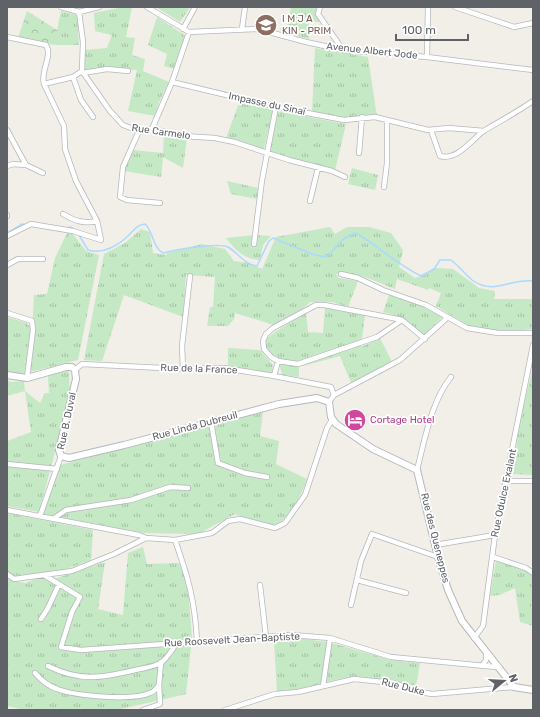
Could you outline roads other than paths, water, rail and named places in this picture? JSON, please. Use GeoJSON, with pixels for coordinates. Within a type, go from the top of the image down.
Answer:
{"type":"FeatureCollection","features":[{"type":"Feature","properties":{"kind":"street"},"geometry":{"type":"LineString","coordinates":[[63,7],[79,12],[99,7]]}},
{"type":"Feature","properties":{"kind":"street"},"geometry":{"type":"LineString","coordinates":[[147,7],[189,32],[172,82],[152,129]]}},
{"type":"Feature","properties":{"kind":"street"},"geometry":{"type":"LineString","coordinates":[[184,29],[195,7]]}},
{"type":"Feature","properties":{"kind":"street"},"geometry":{"type":"LineString","coordinates":[[242,29],[245,7]]}},
{"type":"Feature","properties":{"kind":"street"},"geometry":{"type":"LineString","coordinates":[[320,7],[318,14],[343,50]]}},
{"type":"Feature","properties":{"kind":"street"},"geometry":{"type":"LineString","coordinates":[[427,57],[428,7]]}},
{"type":"Feature","properties":{"kind":"street"},"geometry":{"type":"LineString","coordinates":[[455,7],[514,27],[533,23]]}},
{"type":"Feature","properties":{"kind":"street"},"geometry":{"type":"LineString","coordinates":[[79,12],[83,42],[82,72]]}},
{"type":"Feature","properties":{"kind":"street","name":"Avenue Albert Jode"},"geometry":{"type":"LineString","coordinates":[[189,32],[258,29],[343,50],[427,57],[533,70]]}},
{"type":"Feature","properties":{"kind":"street"},"geometry":{"type":"LineString","coordinates":[[7,37],[46,45],[49,52],[43,74],[44,84],[64,126],[65,149],[76,181],[97,221],[101,240],[73,231],[31,224],[7,236]]}},
{"type":"Feature","properties":{"kind":"street"},"geometry":{"type":"LineString","coordinates":[[44,84],[73,77],[82,72],[107,69],[128,71]]}},
{"type":"Feature","properties":{"kind":"street","name":"Rue Carmelo"},"geometry":{"type":"LineString","coordinates":[[82,72],[110,111],[123,125],[139,131],[152,129],[183,136],[215,138],[268,152],[345,177]]}},
{"type":"Feature","properties":{"kind":"street"},"geometry":{"type":"LineString","coordinates":[[73,77],[81,100],[93,117]]}},
{"type":"Feature","properties":{"kind":"street","name":"Impasse du Sinaï"},"geometry":{"type":"LineString","coordinates":[[172,82],[276,107],[344,120],[362,117],[375,117],[431,130],[449,128],[484,131]]}},
{"type":"Feature","properties":{"kind":"street"},"geometry":{"type":"LineString","coordinates":[[431,130],[438,151],[443,156],[469,145],[484,131],[533,101]]}},
{"type":"Feature","properties":{"kind":"street"},"geometry":{"type":"LineString","coordinates":[[254,244],[262,180],[276,107]]}},
{"type":"Feature","properties":{"kind":"street"},"geometry":{"type":"LineString","coordinates":[[359,153],[362,117]]}},
{"type":"Feature","properties":{"kind":"street"},"geometry":{"type":"LineString","coordinates":[[384,187],[387,163],[387,121]]}},
{"type":"Feature","properties":{"kind":"street"},"geometry":{"type":"LineString","coordinates":[[7,130],[26,165]]}},
{"type":"Feature","properties":{"kind":"street"},"geometry":{"type":"LineString","coordinates":[[139,131],[123,167],[120,197],[127,200],[160,203]]}},
{"type":"Feature","properties":{"kind":"street"},"geometry":{"type":"LineString","coordinates":[[7,166],[13,164],[26,165],[43,173]]}},
{"type":"Feature","properties":{"kind":"street"},"geometry":{"type":"LineString","coordinates":[[310,201],[318,168]]}},
{"type":"Feature","properties":{"kind":"street"},"geometry":{"type":"LineString","coordinates":[[63,214],[79,221],[97,221]]}},
{"type":"Feature","properties":{"kind":"street"},"geometry":{"type":"LineString","coordinates":[[7,265],[18,259],[43,259]]}},
{"type":"Feature","properties":{"kind":"street"},"geometry":{"type":"LineString","coordinates":[[341,274],[358,278],[382,290],[426,305],[467,328],[498,334],[533,333]]}},
{"type":"Feature","properties":{"kind":"street"},"geometry":{"type":"LineString","coordinates":[[183,369],[182,346],[190,276]]}},
{"type":"Feature","properties":{"kind":"street"},"geometry":{"type":"LineString","coordinates":[[402,320],[377,337],[298,364],[278,361],[264,349],[263,341],[266,334],[273,328],[316,305],[324,304],[402,320],[426,339]]}},
{"type":"Feature","properties":{"kind":"street"},"geometry":{"type":"LineString","coordinates":[[7,313],[32,322],[33,330],[27,378]]}},
{"type":"Feature","properties":{"kind":"street"},"geometry":{"type":"LineString","coordinates":[[7,510],[138,535],[146,538],[175,540],[212,533],[228,521],[240,519],[275,528],[285,524],[304,495],[327,428],[332,420],[329,402],[334,395],[395,363],[426,339],[447,318]]}},
{"type":"Feature","properties":{"kind":"street","name":"Rue Odulce Exalant"},"geometry":{"type":"LineString","coordinates":[[474,638],[483,626],[495,535],[515,443],[516,424],[533,345]]}},
{"type":"Feature","properties":{"kind":"street"},"geometry":{"type":"LineString","coordinates":[[274,376],[278,361]]}},
{"type":"Feature","properties":{"kind":"street","name":"Rue de la France"},"geometry":{"type":"LineString","coordinates":[[75,370],[82,364],[183,369],[224,368],[331,387],[334,395]]}},
{"type":"Feature","properties":{"kind":"street"},"geometry":{"type":"LineString","coordinates":[[7,375],[27,378],[66,367],[72,367],[75,370]]}},
{"type":"Feature","properties":{"kind":"street","name":"Rue B. Duval"},"geometry":{"type":"LineString","coordinates":[[40,516],[61,456],[59,450],[76,379],[75,370]]}},
{"type":"Feature","properties":{"kind":"street","name":"Rue des Queneppes"},"geometry":{"type":"LineString","coordinates":[[451,377],[444,386],[435,406],[417,470],[438,557],[448,590],[462,621],[496,667],[514,687]]}},
{"type":"Feature","properties":{"kind":"street","name":"Rue Linda Dubreuil"},"geometry":{"type":"LineString","coordinates":[[61,456],[69,458],[91,453],[280,404],[317,398],[329,402]]}},
{"type":"Feature","properties":{"kind":"street"},"geometry":{"type":"LineString","coordinates":[[332,420],[373,449],[417,470]]}},
{"type":"Feature","properties":{"kind":"street"},"geometry":{"type":"LineString","coordinates":[[211,422],[218,463],[245,473],[267,477]]}},
{"type":"Feature","properties":{"kind":"street"},"geometry":{"type":"LineString","coordinates":[[7,464],[57,469]]}},
{"type":"Feature","properties":{"kind":"street"},"geometry":{"type":"LineString","coordinates":[[507,481],[533,481]]}},
{"type":"Feature","properties":{"kind":"street"},"geometry":{"type":"LineString","coordinates":[[53,519],[66,510],[131,500],[170,487],[188,488]]}},
{"type":"Feature","properties":{"kind":"street"},"geometry":{"type":"LineString","coordinates":[[351,605],[361,561],[372,534],[438,557]]}},
{"type":"Feature","properties":{"kind":"street"},"geometry":{"type":"LineString","coordinates":[[435,545],[495,535]]}},
{"type":"Feature","properties":{"kind":"street"},"geometry":{"type":"LineString","coordinates":[[7,574],[14,579],[72,571],[114,554],[146,538]]}},
{"type":"Feature","properties":{"kind":"street"},"geometry":{"type":"LineString","coordinates":[[175,540],[190,584],[195,611],[197,641]]}},
{"type":"Feature","properties":{"kind":"street"},"geometry":{"type":"LineString","coordinates":[[493,557],[526,568],[533,573]]}},
{"type":"Feature","properties":{"kind":"street","name":"Rue Roosevelt Jean-Baptiste"},"geometry":{"type":"LineString","coordinates":[[44,575],[80,597],[72,612],[61,647],[81,650],[292,635],[330,638],[391,657],[496,667]]}},
{"type":"Feature","properties":{"kind":"street"},"geometry":{"type":"LineString","coordinates":[[357,580],[406,593]]}},
{"type":"Feature","properties":{"kind":"street"},"geometry":{"type":"LineString","coordinates":[[41,619],[59,584]]}},
{"type":"Feature","properties":{"kind":"street"},"geometry":{"type":"LineString","coordinates":[[260,586],[266,637]]}},
{"type":"Feature","properties":{"kind":"street"},"geometry":{"type":"LineString","coordinates":[[323,686],[330,638]]}},
{"type":"Feature","properties":{"kind":"street"},"geometry":{"type":"LineString","coordinates":[[48,666],[63,674],[86,678],[108,676],[151,667],[161,662],[177,642]]}},
{"type":"Feature","properties":{"kind":"street"},"geometry":{"type":"LineString","coordinates":[[482,666],[486,660],[486,653]]}},
{"type":"Feature","properties":{"kind":"street"},"geometry":{"type":"LineString","coordinates":[[143,710],[160,704],[159,686],[161,662]]}},
{"type":"Feature","properties":{"kind":"street"},"geometry":{"type":"LineString","coordinates":[[35,673],[49,686],[58,690],[104,696],[132,697],[148,694],[159,686]]}},
{"type":"Feature","properties":{"kind":"street","name":"Rue Duke"},"geometry":{"type":"LineString","coordinates":[[225,710],[275,694],[298,692],[354,679],[393,683],[420,692],[432,694],[514,687]]}},
{"type":"Feature","properties":{"kind":"street"},"geometry":{"type":"LineString","coordinates":[[514,687],[533,690]]}},
{"type":"Feature","properties":{"kind":"waterway"},"geometry":{"type":"LineString","coordinates":[[8,233],[22,224],[26,225]]}},
{"type":"Feature","properties":{"kind":"waterway"},"geometry":{"type":"LineString","coordinates":[[79,235],[88,250],[99,251],[116,245],[140,225],[145,224],[148,227],[157,247],[163,253],[196,247],[215,245],[223,246],[232,249],[245,261],[257,266],[269,241],[273,238],[312,254],[325,257],[330,254],[341,241],[356,233],[421,276],[434,269],[440,260],[451,260],[472,280],[480,285],[495,287],[517,282],[533,281]]}},
{"type":"Feature","properties":{"kind":"waterway"},"geometry":{"type":"LineString","coordinates":[[67,228],[70,227],[76,230]]}},
{"type":"Feature","properties":{"kind":"place","name":"I M J A KIN - PRIM"},"geometry":{"type":"Point","coordinates":[266,25]}},
{"type":"Feature","properties":{"kind":"place","name":"Cortage Hotel"},"geometry":{"type":"Point","coordinates":[355,420]}}]}
